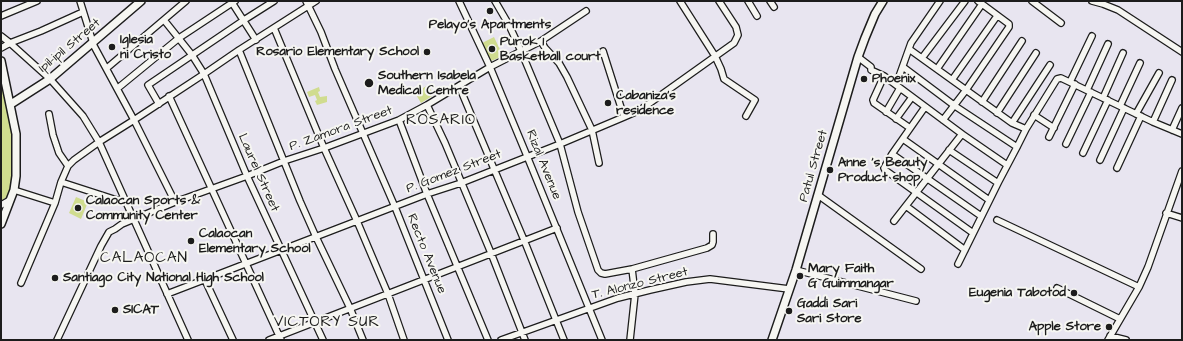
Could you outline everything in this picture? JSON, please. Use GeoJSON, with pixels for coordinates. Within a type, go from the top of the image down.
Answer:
{"type":"FeatureCollection","features":[{"type":"Feature","properties":{"kind":"main road","name":"Ipil-ipil Street"},"geometry":{"type":"LineString","coordinates":[[11,104],[50,79],[141,1]]}},
{"type":"Feature","properties":{"kind":"main road","name":"Patul Street"},"geometry":{"type":"LineString","coordinates":[[774,340],[858,57],[875,14],[883,1]]}},
{"type":"Feature","properties":{"kind":"main road"},"geometry":{"type":"LineString","coordinates":[[1,61],[16,134],[16,176],[14,190],[1,224]]}},
{"type":"Feature","properties":{"kind":"street"},"geometry":{"type":"LineString","coordinates":[[1,16],[37,1]]}},
{"type":"Feature","properties":{"kind":"street"},"geometry":{"type":"LineString","coordinates":[[80,1],[93,43],[118,88],[175,202]]}},
{"type":"Feature","properties":{"kind":"street"},"geometry":{"type":"LineString","coordinates":[[107,68],[186,1]]}},
{"type":"Feature","properties":{"kind":"street"},"geometry":{"type":"LineString","coordinates":[[159,104],[148,85],[274,1]]}},
{"type":"Feature","properties":{"kind":"street"},"geometry":{"type":"LineString","coordinates":[[21,283],[55,203],[61,182],[68,166],[74,160],[99,142],[274,28],[308,3],[316,1]]}},
{"type":"Feature","properties":{"kind":"street","name":"Rizal Avenue"},"geometry":{"type":"LineString","coordinates":[[459,1],[490,67],[602,340]]}},
{"type":"Feature","properties":{"kind":"street"},"geometry":{"type":"LineString","coordinates":[[495,1],[509,25],[521,51],[560,144],[578,212],[598,270],[605,274],[632,269],[707,248],[712,245],[713,234]]}},
{"type":"Feature","properties":{"kind":"street"},"geometry":{"type":"LineString","coordinates":[[680,1],[715,56],[724,79],[755,100],[746,116]]}},
{"type":"Feature","properties":{"kind":"street","name":"P. Gomez Street"},"geometry":{"type":"LineString","coordinates":[[167,294],[427,194],[461,183],[560,144],[640,110],[734,43],[738,35],[736,27],[719,1]]}},
{"type":"Feature","properties":{"kind":"street"},"geometry":{"type":"LineString","coordinates":[[748,1],[757,16]]}},
{"type":"Feature","properties":{"kind":"street"},"geometry":{"type":"LineString","coordinates":[[770,1],[774,7]]}},
{"type":"Feature","properties":{"kind":"street"},"geometry":{"type":"LineString","coordinates":[[886,112],[898,86],[909,49],[914,38],[940,1]]}},
{"type":"Feature","properties":{"kind":"street"},"geometry":{"type":"LineString","coordinates":[[922,58],[965,1]]}},
{"type":"Feature","properties":{"kind":"street"},"geometry":{"type":"LineString","coordinates":[[1032,1],[1061,23]]}},
{"type":"Feature","properties":{"kind":"street"},"geometry":{"type":"LineString","coordinates":[[1092,1],[1101,2],[1118,10],[1182,52]]}},
{"type":"Feature","properties":{"kind":"street"},"geometry":{"type":"LineString","coordinates":[[118,88],[179,38],[233,2],[256,40]]}},
{"type":"Feature","properties":{"kind":"street"},"geometry":{"type":"LineString","coordinates":[[937,69],[980,2],[1009,24],[1007,30],[966,90],[943,120]]}},
{"type":"Feature","properties":{"kind":"street","name":"Recto Avenue"},"geometry":{"type":"LineString","coordinates":[[308,3],[322,32],[335,69],[395,207],[448,340]]}},
{"type":"Feature","properties":{"kind":"street","name":"P. Zamora Street"},"geometry":{"type":"LineString","coordinates":[[57,340],[109,232],[122,224],[175,202],[399,120],[490,67],[541,41],[586,11]]}},
{"type":"Feature","properties":{"kind":"street"},"geometry":{"type":"LineString","coordinates":[[1,48],[83,12]]}},
{"type":"Feature","properties":{"kind":"street"},"geometry":{"type":"LineString","coordinates":[[952,80],[997,16]]}},
{"type":"Feature","properties":{"kind":"street","name":"Laurel Street"},"geometry":{"type":"LineString","coordinates":[[164,20],[192,55],[204,74],[247,176],[323,340]]}},
{"type":"Feature","properties":{"kind":"street"},"geometry":{"type":"LineString","coordinates":[[274,28],[324,148],[388,294],[404,340]]}},
{"type":"Feature","properties":{"kind":"street"},"geometry":{"type":"LineString","coordinates":[[1,36],[50,79],[84,116],[99,142],[188,340]]}},
{"type":"Feature","properties":{"kind":"street"},"geometry":{"type":"LineString","coordinates":[[1049,137],[1092,36]]}},
{"type":"Feature","properties":{"kind":"street"},"geometry":{"type":"LineString","coordinates":[[541,41],[545,48],[559,63],[570,83],[592,130],[599,163]]}},
{"type":"Feature","properties":{"kind":"street"},"geometry":{"type":"LineString","coordinates":[[982,102],[1022,41]]}},
{"type":"Feature","properties":{"kind":"street"},"geometry":{"type":"LineString","coordinates":[[1066,144],[1108,44]]}},
{"type":"Feature","properties":{"kind":"street"},"geometry":{"type":"LineString","coordinates":[[909,49],[1012,124],[1026,129]]}},
{"type":"Feature","properties":{"kind":"street"},"geometry":{"type":"LineString","coordinates":[[240,50],[316,237],[364,340]]}},
{"type":"Feature","properties":{"kind":"street"},"geometry":{"type":"LineString","coordinates":[[603,51],[624,117]]}},
{"type":"Feature","properties":{"kind":"street"},"geometry":{"type":"LineString","coordinates":[[1083,153],[1123,53]]}},
{"type":"Feature","properties":{"kind":"street"},"geometry":{"type":"LineString","coordinates":[[998,113],[1036,54]]}},
{"type":"Feature","properties":{"kind":"street"},"geometry":{"type":"LineString","coordinates":[[858,57],[871,67],[871,70],[884,76],[962,134],[1007,165]]}},
{"type":"Feature","properties":{"kind":"street"},"geometry":{"type":"LineString","coordinates":[[1100,160],[1140,63]]}},
{"type":"Feature","properties":{"kind":"street"},"geometry":{"type":"LineString","coordinates":[[1012,124],[1050,65]]}},
{"type":"Feature","properties":{"kind":"street"},"geometry":{"type":"LineString","coordinates":[[903,67],[955,106],[1017,147]]}},
{"type":"Feature","properties":{"kind":"street"},"geometry":{"type":"LineString","coordinates":[[1117,168],[1139,115],[1159,73]]}},
{"type":"Feature","properties":{"kind":"street"},"geometry":{"type":"LineString","coordinates":[[884,76],[873,102],[910,128]]}},
{"type":"Feature","properties":{"kind":"street"},"geometry":{"type":"LineString","coordinates":[[958,264],[1026,129],[1057,79],[1061,78],[1153,122],[1182,134]]}},
{"type":"Feature","properties":{"kind":"street"},"geometry":{"type":"LineString","coordinates":[[1153,122],[1172,80]]}},
{"type":"Feature","properties":{"kind":"street"},"geometry":{"type":"LineString","coordinates":[[459,86],[524,240],[564,340]]}},
{"type":"Feature","properties":{"kind":"street"},"geometry":{"type":"LineString","coordinates":[[169,96],[280,338]]}},
{"type":"Feature","properties":{"kind":"street"},"geometry":{"type":"LineString","coordinates":[[896,119],[912,97]]}},
{"type":"Feature","properties":{"kind":"street"},"geometry":{"type":"LineString","coordinates":[[427,105],[461,183],[525,340]]}},
{"type":"Feature","properties":{"kind":"street"},"geometry":{"type":"LineString","coordinates":[[925,107],[884,166],[884,169],[974,233]]}},
{"type":"Feature","properties":{"kind":"street"},"geometry":{"type":"LineString","coordinates":[[1172,130],[1182,108]]}},
{"type":"Feature","properties":{"kind":"street"},"geometry":{"type":"LineString","coordinates":[[49,114],[59,153],[68,166]]}},
{"type":"Feature","properties":{"kind":"street"},"geometry":{"type":"LineString","coordinates":[[1034,115],[1054,128]]}},
{"type":"Feature","properties":{"kind":"street"},"geometry":{"type":"LineString","coordinates":[[399,120],[427,194],[488,340]]}},
{"type":"Feature","properties":{"kind":"street"},"geometry":{"type":"LineString","coordinates":[[894,221],[962,134]]}},
{"type":"Feature","properties":{"kind":"street"},"geometry":{"type":"LineString","coordinates":[[902,139],[990,200]]}},
{"type":"Feature","properties":{"kind":"street"},"geometry":{"type":"LineString","coordinates":[[949,150],[998,183]]}},
{"type":"Feature","properties":{"kind":"street"},"geometry":{"type":"LineString","coordinates":[[892,154],[982,216]]}},
{"type":"Feature","properties":{"kind":"street"},"geometry":{"type":"LineString","coordinates":[[1126,340],[1109,338],[1139,287],[1148,267],[1182,171]]}},
{"type":"Feature","properties":{"kind":"street"},"geometry":{"type":"LineString","coordinates":[[61,182],[126,203]]}},
{"type":"Feature","properties":{"kind":"street"},"geometry":{"type":"LineString","coordinates":[[14,190],[55,203]]}},
{"type":"Feature","properties":{"kind":"street"},"geometry":{"type":"LineString","coordinates":[[818,195],[921,268]]}},
{"type":"Feature","properties":{"kind":"street"},"geometry":{"type":"LineString","coordinates":[[1,205],[10,200]]}},
{"type":"Feature","properties":{"kind":"street"},"geometry":{"type":"LineString","coordinates":[[906,206],[965,250]]}},
{"type":"Feature","properties":{"kind":"street"},"geometry":{"type":"LineString","coordinates":[[1166,213],[1182,218]]}},
{"type":"Feature","properties":{"kind":"street"},"geometry":{"type":"LineString","coordinates":[[998,220],[1139,287]]}},
{"type":"Feature","properties":{"kind":"street"},"geometry":{"type":"LineString","coordinates":[[269,340],[280,338],[315,322],[423,279],[557,228]]}},
{"type":"Feature","properties":{"kind":"street"},"geometry":{"type":"LineString","coordinates":[[630,340],[635,294],[632,269]]}},
{"type":"Feature","properties":{"kind":"street"},"geometry":{"type":"LineString","coordinates":[[796,270],[916,302]]}},
{"type":"Feature","properties":{"kind":"street","name":"T. Alonzo Street"},"geometry":{"type":"LineString","coordinates":[[501,340],[589,308],[635,294],[686,282],[710,279],[789,289]]}},
{"type":"Feature","properties":{"kind":"street"},"geometry":{"type":"LineString","coordinates":[[205,280],[233,340]]}},
{"type":"Feature","properties":{"kind":"street"},"geometry":{"type":"LineString","coordinates":[[1056,288],[1120,319]]}},
{"type":"Feature","properties":{"kind":"green space","name":"Purok 1 Basketball court"},"geometry":{"type":"Polygon","coordinates":[[[494,37],[503,56],[491,61],[482,43],[494,37]]]}},
{"type":"Feature","properties":{"kind":"green space"},"geometry":{"type":"Polygon","coordinates":[[[1,76],[12,128],[13,173],[8,196],[1,201],[1,76]]]}},
{"type":"Feature","properties":{"kind":"green space"},"geometry":{"type":"Polygon","coordinates":[[[428,85],[434,95],[421,103],[415,93],[428,85]]]}},
{"type":"Feature","properties":{"kind":"green space"},"geometry":{"type":"Polygon","coordinates":[[[319,87],[320,91],[318,92],[320,97],[327,96],[327,102],[317,105],[315,95],[309,97],[307,92],[319,87]]]}},
{"type":"Feature","properties":{"kind":"green space","name":"Calaocan Sports & Community Center"},"geometry":{"type":"Polygon","coordinates":[[[76,197],[88,202],[81,219],[69,213],[76,197]]]}},
{"type":"Feature","properties":{"kind":"place","name":"Pelayo's Apartments"},"geometry":{"type":"Point","coordinates":[490,11]}},
{"type":"Feature","properties":{"kind":"place","name":"Iglesia ni Cristo"},"geometry":{"type":"Point","coordinates":[112,47]}},
{"type":"Feature","properties":{"kind":"place","name":"Purok 1 Basketball court"},"geometry":{"type":"Point","coordinates":[492,49]}},
{"type":"Feature","properties":{"kind":"place","name":"Rosario Elementary School"},"geometry":{"type":"Point","coordinates":[427,52]}},
{"type":"Feature","properties":{"kind":"place","name":"Phoenix"},"geometry":{"type":"Point","coordinates":[864,79]}},
{"type":"Feature","properties":{"kind":"place","name":"Southern Isabela Medical Centre"},"geometry":{"type":"Point","coordinates":[369,83]}},
{"type":"Feature","properties":{"kind":"place","name":"Cabaniza's residence"},"geometry":{"type":"Point","coordinates":[608,103]}},
{"type":"Feature","properties":{"kind":"place","name":"Anne 's Beauty Product shop"},"geometry":{"type":"Point","coordinates":[830,170]}},
{"type":"Feature","properties":{"kind":"place","name":"Calaocan Sports & Community Center"},"geometry":{"type":"Point","coordinates":[78,208]}},
{"type":"Feature","properties":{"kind":"place","name":"Calaocan Elementary School"},"geometry":{"type":"Point","coordinates":[191,241]}},
{"type":"Feature","properties":{"kind":"place","name":"Mary Faith G Guimmangar"},"geometry":{"type":"Point","coordinates":[800,276]}},
{"type":"Feature","properties":{"kind":"place","name":"Santiago City National High School"},"geometry":{"type":"Point","coordinates":[55,278]}},
{"type":"Feature","properties":{"kind":"place","name":"Eugenia Tabotod"},"geometry":{"type":"Point","coordinates":[1074,293]}},
{"type":"Feature","properties":{"kind":"place","name":"SICAT"},"geometry":{"type":"Point","coordinates":[115,310]}},
{"type":"Feature","properties":{"kind":"place","name":"Gaddi Sari Sari Store"},"geometry":{"type":"Point","coordinates":[789,311]}},
{"type":"Feature","properties":{"kind":"place","name":"Apple Store"},"geometry":{"type":"Point","coordinates":[1109,327]}},
{"type":"Feature","properties":{"kind":"district","name":"ROSARIO"},"geometry":{"type":"Point","coordinates":[441,121]}},
{"type":"Feature","properties":{"kind":"district","name":"CALAOCAN"},"geometry":{"type":"Point","coordinates":[144,259]}},
{"type":"Feature","properties":{"kind":"district","name":"VICTORY SUR"},"geometry":{"type":"Point","coordinates":[327,323]}}]}
